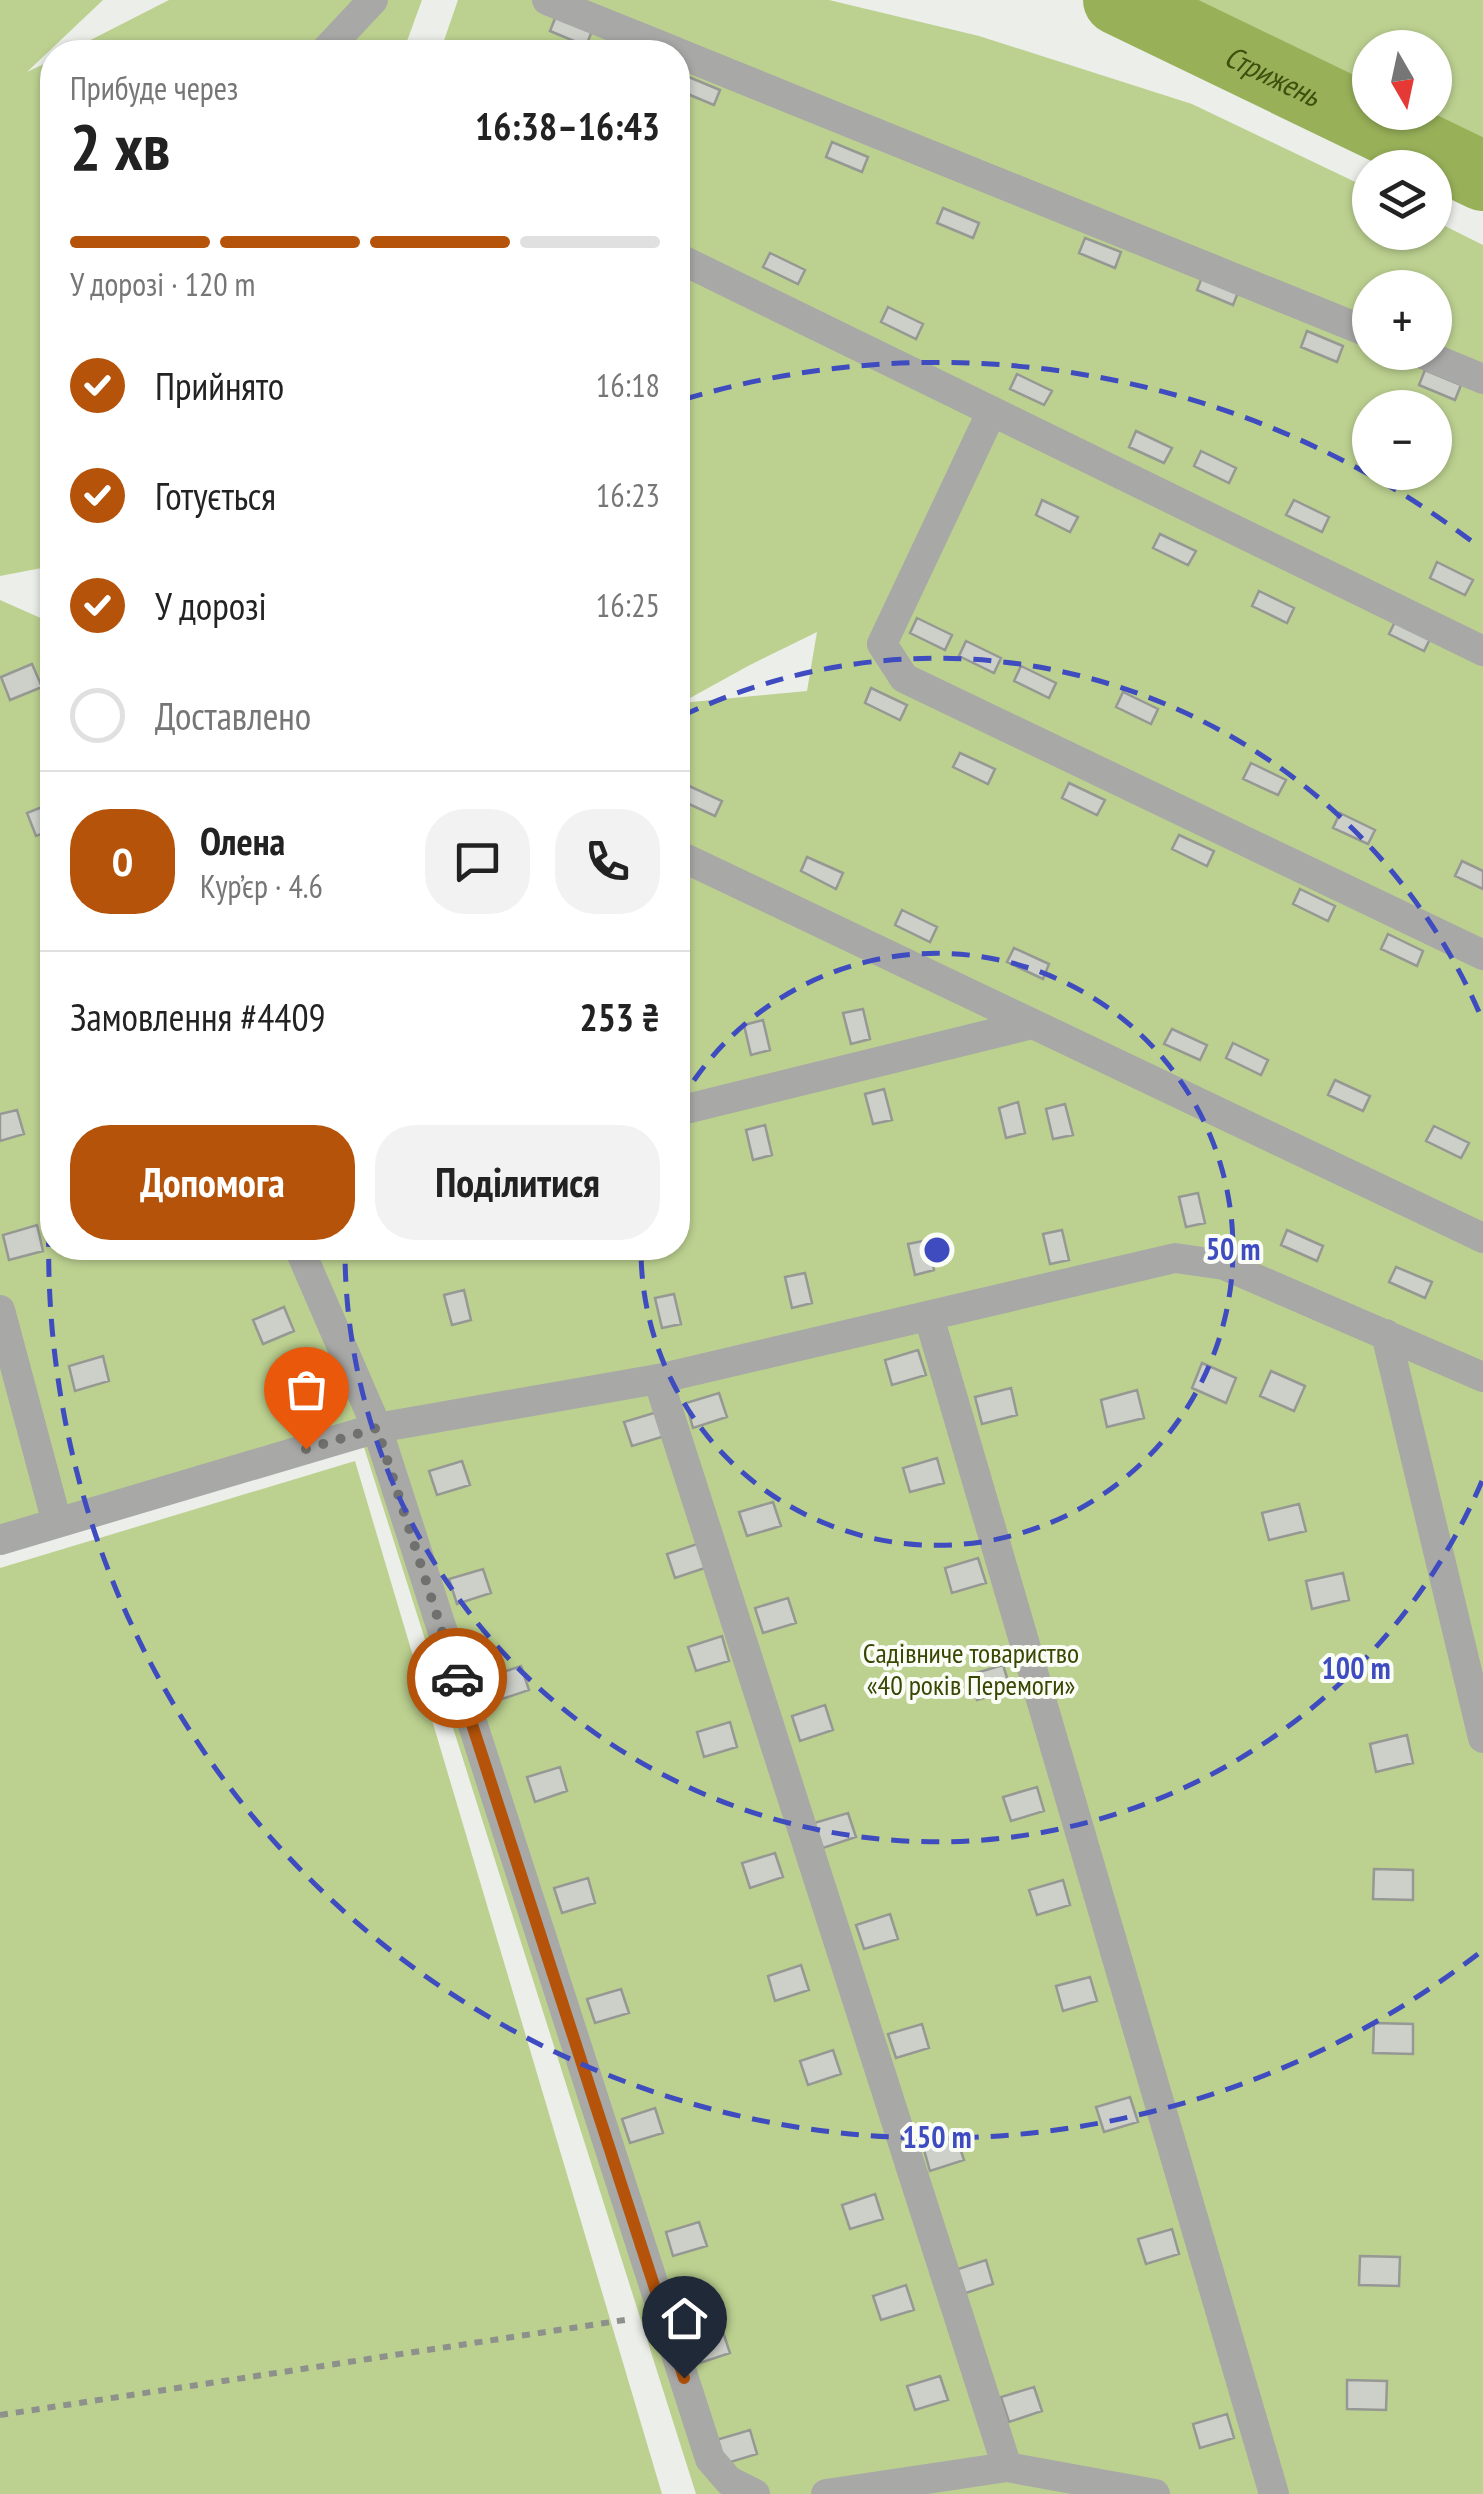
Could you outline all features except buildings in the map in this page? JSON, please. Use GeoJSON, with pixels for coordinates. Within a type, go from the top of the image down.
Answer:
{"type":"FeatureCollection","features":[{"type":"Feature","properties":{"kind":"lane"},"geometry":{"type":"LineString","coordinates":[[337,40],[373,0]]}},
{"type":"Feature","properties":{"kind":"lane"},"geometry":{"type":"LineString","coordinates":[[546,0],[645,40]]}},
{"type":"Feature","properties":{"kind":"lane"},"geometry":{"type":"LineString","coordinates":[[690,58],[1352,326]]}},
{"type":"Feature","properties":{"kind":"lane"},"geometry":{"type":"LineString","coordinates":[[690,264],[1483,652]]}},
{"type":"Feature","properties":{"kind":"lane"},"geometry":{"type":"LineString","coordinates":[[1452,366],[1483,379]]}},
{"type":"Feature","properties":{"kind":"lane"},"geometry":{"type":"LineString","coordinates":[[992,412],[882,644],[904,678],[1483,954]]}},
{"type":"Feature","properties":{"kind":"lane"},"geometry":{"type":"LineString","coordinates":[[690,860],[1483,1238]]}},
{"type":"Feature","properties":{"kind":"lane"},"geometry":{"type":"LineString","coordinates":[[690,1108],[1032,1024]]}},
{"type":"Feature","properties":{"kind":"lane"},"geometry":{"type":"LineString","coordinates":[[0,1540],[377,1428],[658,1379],[1175,1258],[1224,1265],[1483,1377]]}},
{"type":"Feature","properties":{"kind":"lane"},"geometry":{"type":"LineString","coordinates":[[304,1260],[377,1428],[710,2460],[729,2481],[755,2494]]}},
{"type":"Feature","properties":{"kind":"lane"},"geometry":{"type":"LineString","coordinates":[[0,1310],[57,1524]]}},
{"type":"Feature","properties":{"kind":"lane"},"geometry":{"type":"LineString","coordinates":[[929,1317],[1274,2494]]}},
{"type":"Feature","properties":{"kind":"lane"},"geometry":{"type":"LineString","coordinates":[[1386,1334],[1483,1738]]}},
{"type":"Feature","properties":{"kind":"lane"},"geometry":{"type":"LineString","coordinates":[[658,1379],[1007,2467]]}},
{"type":"Feature","properties":{"kind":"lane"},"geometry":{"type":"LineString","coordinates":[[826,2494],[1007,2467],[1155,2494]]}},
{"type":"Feature","properties":{"kind":"path"},"geometry":{"type":"LineString","coordinates":[[0,2415],[663,2314]]}},
{"type":"Feature","properties":{"kind":"green space"},"geometry":{"type":"Polygon","coordinates":[[[0,0],[103,0],[61,40],[40,40],[40,60],[27,72],[40,66],[40,568],[0,576],[0,0]]]}},
{"type":"Feature","properties":{"kind":"green space"},"geometry":{"type":"Polygon","coordinates":[[[169,0],[422,0],[407,40],[91,40],[169,0]]]}},
{"type":"Feature","properties":{"kind":"green space"},"geometry":{"type":"Polygon","coordinates":[[[458,0],[541,0],[644,40],[444,40],[458,0]]]}},
{"type":"Feature","properties":{"kind":"green space"},"geometry":{"type":"Polygon","coordinates":[[[582,0],[829,0],[979,36],[1192,104],[1352,180],[1352,250],[1452,250],[1452,230],[1483,245],[1483,365],[1452,352],[1452,270],[1352,270],[1352,312],[690,44],[690,40],[681,40],[582,0]]]}},
{"type":"Feature","properties":{"kind":"green space"},"geometry":{"type":"Polygon","coordinates":[[[1169,0],[1483,0],[1483,181],[1452,164],[1452,150],[1427,150],[1393,130],[1452,130],[1452,30],[1352,30],[1352,104],[1231,27],[1169,0]]]}},
{"type":"Feature","properties":{"kind":"green space","name":"Садівниче товариство «40 років Перемоги»"},"geometry":{"type":"Polygon","coordinates":[[[690,58],[1352,318],[1352,370],[1452,370],[1452,358],[1483,369],[1483,2494],[696,2494],[363,1444],[0,1551],[0,600],[40,618],[40,1260],[690,1260],[690,702],[807,691],[817,632],[690,698],[690,58]]]}},
{"type":"Feature","properties":{"kind":"green space"},"geometry":{"type":"Polygon","coordinates":[[[355,1461],[662,2494],[0,2494],[0,1568],[355,1461]]]}},
{"type":"Feature","properties":{"kind":"waterway","name":"Стрижень"},"geometry":{"type":"LineString","coordinates":[[1118,0],[1483,176]]}},
{"type":"Feature","properties":{"kind":"way so far"},"geometry":{"type":"LineString","coordinates":[[306,1449],[377,1428],[457,1678]]}},
{"type":"Feature","properties":{"kind":"route"},"geometry":{"type":"LineString","coordinates":[[457,1678],[684,2378]]}}]}
